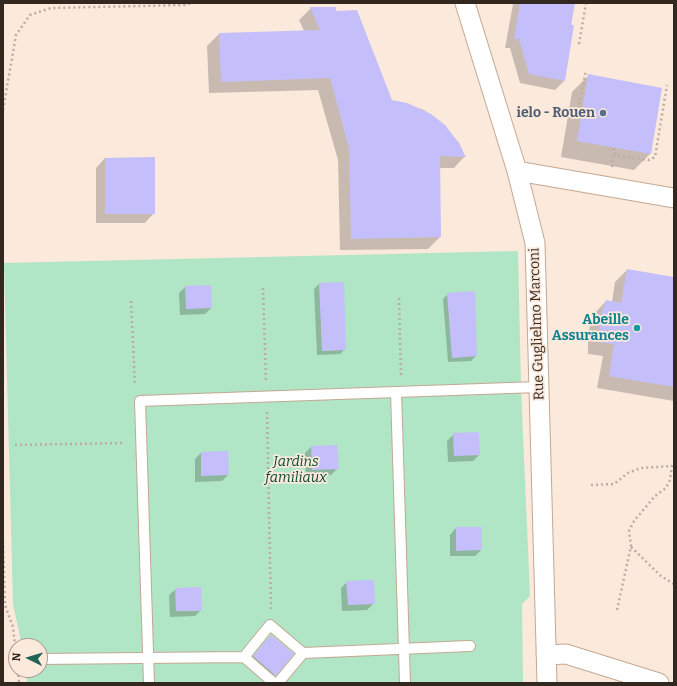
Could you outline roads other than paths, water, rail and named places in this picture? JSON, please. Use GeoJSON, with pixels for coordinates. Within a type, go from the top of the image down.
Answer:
{"type":"FeatureCollection","features":[{"type":"Feature","properties":{"kind":"street","name":"Rue Guglielmo Marconi"},"geometry":{"type":"LineString","coordinates":[[465,3],[517,171],[535,243],[547,683]]}},
{"type":"Feature","properties":{"kind":"street"},"geometry":{"type":"LineString","coordinates":[[517,171],[674,198]]}},
{"type":"Feature","properties":{"kind":"street"},"geometry":{"type":"LineString","coordinates":[[546,654],[566,654],[659,683]]}},
{"type":"Feature","properties":{"kind":"lane"},"geometry":{"type":"LineString","coordinates":[[149,683],[140,401],[538,387]]}},
{"type":"Feature","properties":{"kind":"lane"},"geometry":{"type":"LineString","coordinates":[[399,392],[405,683]]}},
{"type":"Feature","properties":{"kind":"lane"},"geometry":{"type":"LineString","coordinates":[[244,657],[270,625],[303,653],[470,646]]}},
{"type":"Feature","properties":{"kind":"lane"},"geometry":{"type":"LineString","coordinates":[[278,683],[303,653]]}},
{"type":"Feature","properties":{"kind":"lane"},"geometry":{"type":"LineString","coordinates":[[48,660],[244,657],[274,683]]}},
{"type":"Feature","properties":{"kind":"place","name":"ielo - Rouen"},"geometry":{"type":"Point","coordinates":[603,113]}},
{"type":"Feature","properties":{"kind":"place","name":"Abeille Assurances"},"geometry":{"type":"Point","coordinates":[637,328]}},
{"type":"Feature","properties":{"kind":"park label","name":"Jardins familiaux"},"geometry":{"type":"Point","coordinates":[296,470]}}]}
